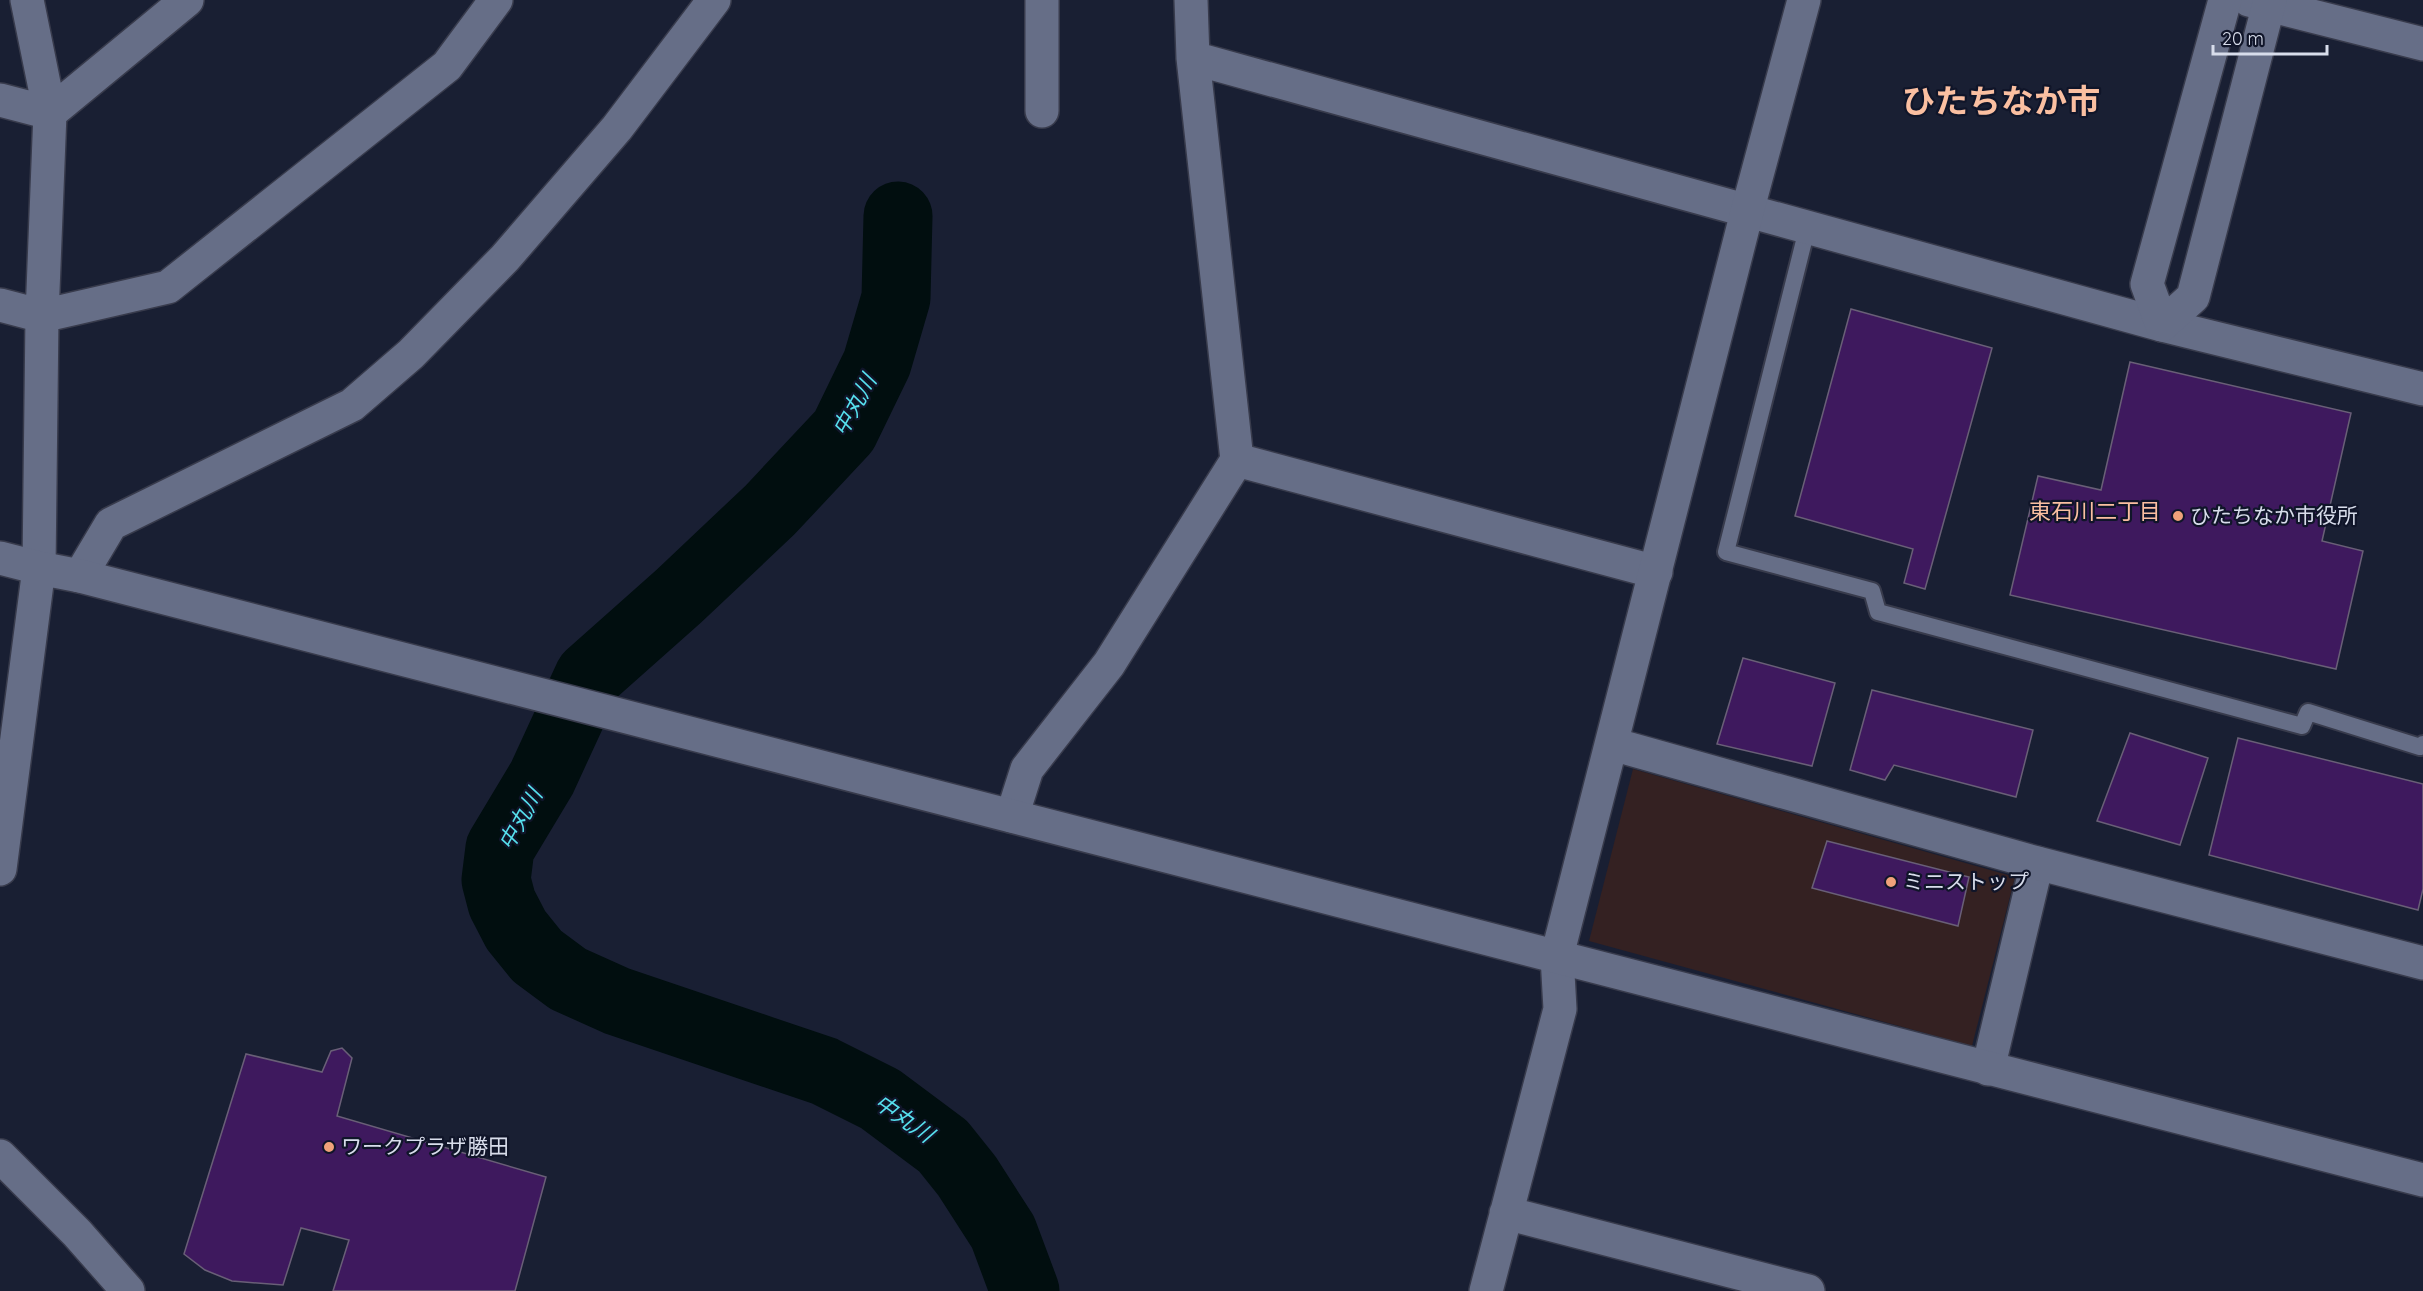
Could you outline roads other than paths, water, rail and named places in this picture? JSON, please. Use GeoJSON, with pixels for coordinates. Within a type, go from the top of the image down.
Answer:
{"type":"FeatureCollection","features":[{"type":"Feature","properties":{"kind":"street"},"geometry":{"type":"LineString","coordinates":[[0,869],[3,812],[39,568],[42,316],[50,113],[27,0]]}},
{"type":"Feature","properties":{"kind":"street"},"geometry":{"type":"LineString","coordinates":[[50,113],[187,0]]}},
{"type":"Feature","properties":{"kind":"street"},"geometry":{"type":"LineString","coordinates":[[0,305],[42,316],[168,287],[447,66],[496,0]]}},
{"type":"Feature","properties":{"kind":"street"},"geometry":{"type":"LineString","coordinates":[[80,576],[111,524],[352,405],[411,354],[505,258],[610,137],[714,0]]}},
{"type":"Feature","properties":{"kind":"street"},"geometry":{"type":"LineString","coordinates":[[1042,0],[1042,111]]}},
{"type":"Feature","properties":{"kind":"street"},"geometry":{"type":"LineString","coordinates":[[1012,816],[1027,769],[1109,664],[1237,460],[1193,58],[1191,0]]}},
{"type":"Feature","properties":{"kind":"street"},"geometry":{"type":"LineString","coordinates":[[1486,1291],[1560,1009],[1557,956],[1803,0]]}},
{"type":"Feature","properties":{"kind":"street"},"geometry":{"type":"LineString","coordinates":[[2162,325],[2147,284],[2225,0]]}},
{"type":"Feature","properties":{"kind":"street"},"geometry":{"type":"LineString","coordinates":[[2162,325],[2193,297],[2262,2],[2423,44]]}},
{"type":"Feature","properties":{"kind":"street"},"geometry":{"type":"LineString","coordinates":[[1193,58],[2162,325],[2423,389]]}},
{"type":"Feature","properties":{"kind":"street"},"geometry":{"type":"LineString","coordinates":[[0,100],[50,113]]}},
{"type":"Feature","properties":{"kind":"street"},"geometry":{"type":"LineString","coordinates":[[1237,460],[1656,572]]}},
{"type":"Feature","properties":{"kind":"street"},"geometry":{"type":"LineString","coordinates":[[0,558],[80,576],[1557,956],[1988,1070],[2423,1180]]}},
{"type":"Feature","properties":{"kind":"street"},"geometry":{"type":"LineString","coordinates":[[1612,744],[2037,863],[2423,963]]}},
{"type":"Feature","properties":{"kind":"street"},"geometry":{"type":"LineString","coordinates":[[1988,1070],[2037,863]]}},
{"type":"Feature","properties":{"kind":"street"},"geometry":{"type":"LineString","coordinates":[[0,1156],[77,1233],[128,1291]]}},
{"type":"Feature","properties":{"kind":"street"},"geometry":{"type":"LineString","coordinates":[[1506,1213],[1808,1291]]}},
{"type":"Feature","properties":{"kind":"lane"},"geometry":{"type":"LineString","coordinates":[[1807,229],[1726,552],[1872,591],[1878,612],[2302,726],[2308,712],[2420,747],[2423,744]]}},
{"type":"Feature","properties":{"kind":"waterway","name":"中丸川"},"geometry":{"type":"LineString","coordinates":[[898,216],[896,298],[877,363],[844,431],[770,510],[679,596],[589,676],[542,778],[500,848],[496,880],[502,903],[516,930],[537,956],[568,979],[617,1001],[824,1071],[880,1099],[943,1146],[967,1176],[1003,1232],[1025,1291]]}},
{"type":"Feature","properties":{"kind":"place","name":"ひたちなか市役所"},"geometry":{"type":"Point","coordinates":[2178,516]}},
{"type":"Feature","properties":{"kind":"place","name":"ミニストップ"},"geometry":{"type":"Point","coordinates":[1891,882]}},
{"type":"Feature","properties":{"kind":"place","name":"ワークプラザ勝田"},"geometry":{"type":"Point","coordinates":[329,1147]}},
{"type":"Feature","properties":{"kind":"district","name":"ひたちなか市"},"geometry":{"type":"Point","coordinates":[2001,101]}},
{"type":"Feature","properties":{"kind":"district","name":"東石川二丁目"},"geometry":{"type":"Point","coordinates":[2095,511]}}]}
